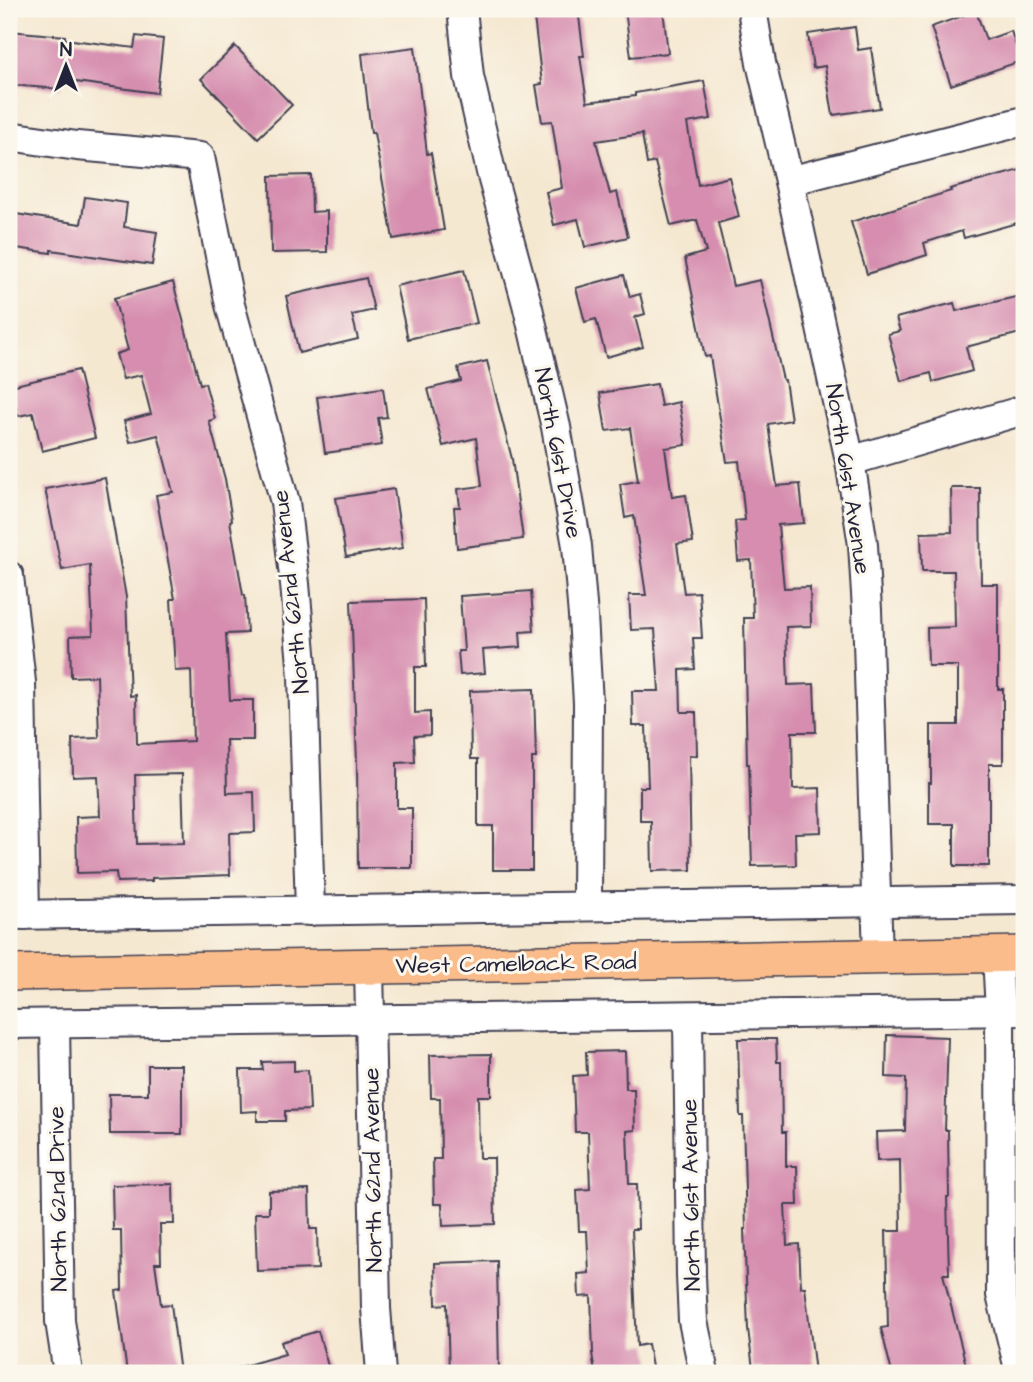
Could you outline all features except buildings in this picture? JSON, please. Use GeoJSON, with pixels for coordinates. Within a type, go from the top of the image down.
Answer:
{"type":"FeatureCollection","features":[{"type":"Feature","properties":{"kind":"main road","name":"West Camelback Road"},"geometry":{"type":"LineString","coordinates":[[9,973],[1011,955]]}},
{"type":"Feature","properties":{"kind":"street","name":"North 61st Drive"},"geometry":{"type":"LineString","coordinates":[[462,9],[469,76],[556,427],[577,546],[587,704],[587,906]]}},
{"type":"Feature","properties":{"kind":"street","name":"North 61st Avenue"},"geometry":{"type":"LineString","coordinates":[[752,9],[761,63],[850,461],[863,545],[878,957]]}},
{"type":"Feature","properties":{"kind":"street"},"geometry":{"type":"LineString","coordinates":[[789,181],[1024,121]]}},
{"type":"Feature","properties":{"kind":"street","name":"North 62nd Avenue"},"geometry":{"type":"LineString","coordinates":[[9,136],[77,146],[200,157],[230,305],[285,502],[303,676],[310,911]]}},
{"type":"Feature","properties":{"kind":"street"},"geometry":{"type":"LineString","coordinates":[[850,461],[1024,410]]}},
{"type":"Feature","properties":{"kind":"street"},"geometry":{"type":"LineString","coordinates":[[9,576],[20,682],[17,915],[1024,900]]}},
{"type":"Feature","properties":{"kind":"street"},"geometry":{"type":"LineString","coordinates":[[1011,955],[1012,1012],[1001,1295],[1020,1373]]}},
{"type":"Feature","properties":{"kind":"street","name":"North 62nd Avenue"},"geometry":{"type":"LineString","coordinates":[[369,967],[376,1308],[381,1373]]}},
{"type":"Feature","properties":{"kind":"street"},"geometry":{"type":"LineString","coordinates":[[9,1024],[1012,1012]]}},
{"type":"Feature","properties":{"kind":"street","name":"North 61st Avenue"},"geometry":{"type":"LineString","coordinates":[[688,1016],[691,1276],[694,1321],[704,1373]]}},
{"type":"Feature","properties":{"kind":"street","name":"North 62nd Drive"},"geometry":{"type":"LineString","coordinates":[[55,1024],[60,1321],[68,1373]]}}]}
